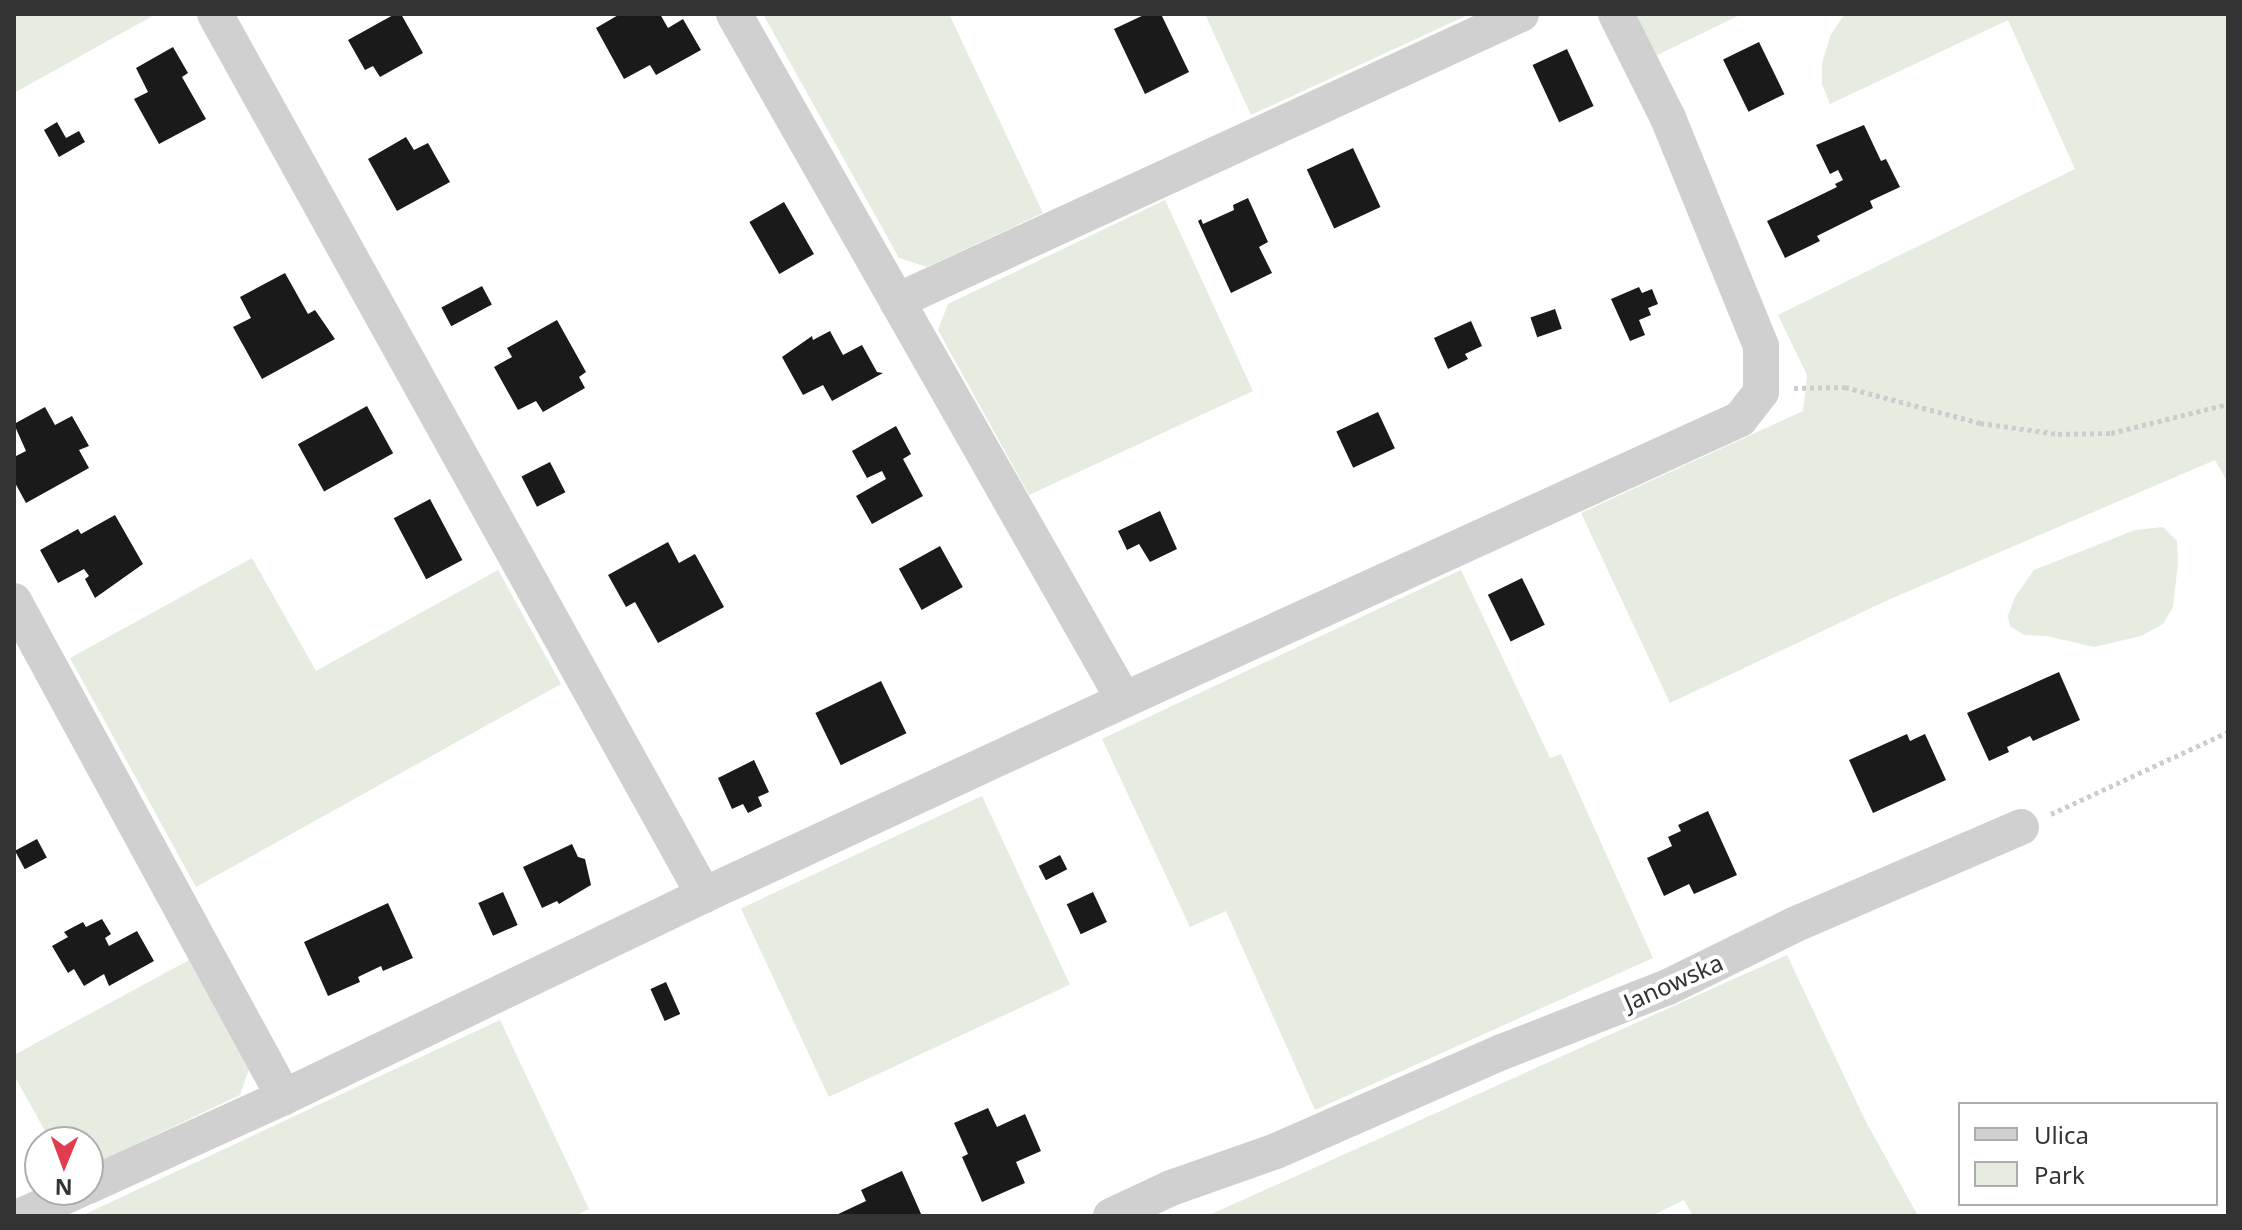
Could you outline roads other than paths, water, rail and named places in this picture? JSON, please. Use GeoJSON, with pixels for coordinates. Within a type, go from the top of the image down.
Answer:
{"type":"FeatureCollection","features":[{"type":"Feature","properties":{"kind":"street"},"geometry":{"type":"LineString","coordinates":[[215,14],[704,895]]}},
{"type":"Feature","properties":{"kind":"street"},"geometry":{"type":"LineString","coordinates":[[734,14],[1124,700]]}},
{"type":"Feature","properties":{"kind":"street"},"geometry":{"type":"LineString","coordinates":[[897,301],[1521,14]]}},
{"type":"Feature","properties":{"kind":"street"},"geometry":{"type":"LineString","coordinates":[[104,1179],[284,1097],[704,895],[1740,419],[1761,392],[1761,346],[1668,118],[1616,14]]}},
{"type":"Feature","properties":{"kind":"street"},"geometry":{"type":"LineString","coordinates":[[14,601],[284,1097]]}},
{"type":"Feature","properties":{"kind":"street","name":"Janowska"},"geometry":{"type":"LineString","coordinates":[[1111,1216],[1171,1188],[1276,1151],[1502,1052],[1668,987],[1796,924],[2021,827]]}},
{"type":"Feature","properties":{"kind":"street"},"geometry":{"type":"LineString","coordinates":[[21,1216],[43,1206]]}}]}
